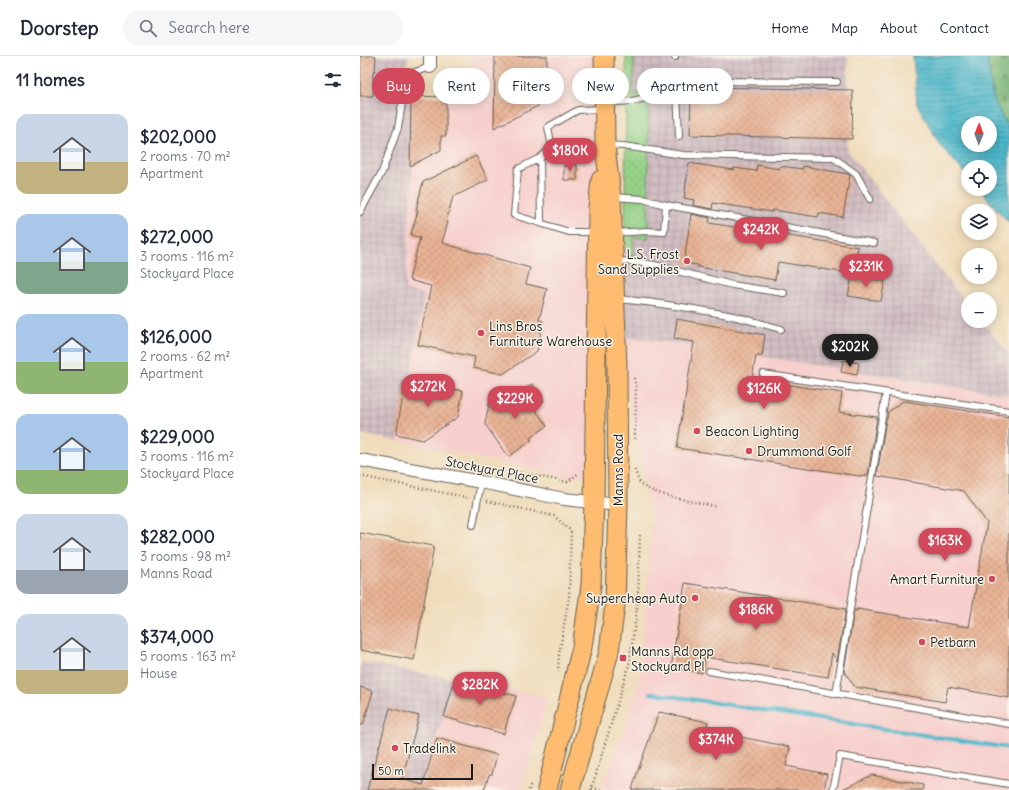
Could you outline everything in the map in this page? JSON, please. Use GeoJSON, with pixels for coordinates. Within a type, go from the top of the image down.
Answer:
{"type":"FeatureCollection","features":[{"type":"Feature","properties":{"kind":"main road","name":"Manns Road"},"geometry":{"type":"LineString","coordinates":[[570,790],[609,652],[615,604],[618,505],[617,367],[613,262],[598,208],[605,145],[604,56]]}},
{"type":"Feature","properties":{"kind":"main road","name":"Manns Road"},"geometry":{"type":"LineString","coordinates":[[539,786],[583,640],[591,585],[605,232],[611,197],[605,145]]}},
{"type":"Feature","properties":{"kind":"street","name":"Stockyard Place"},"geometry":{"type":"LineString","coordinates":[[360,460],[482,482],[564,499],[618,505]]}},
{"type":"Feature","properties":{"kind":"lane"},"geometry":{"type":"LineString","coordinates":[[360,212],[382,172],[398,128],[406,79],[409,74],[430,62]]}},
{"type":"Feature","properties":{"kind":"lane"},"geometry":{"type":"LineString","coordinates":[[733,81],[837,82]]}},
{"type":"Feature","properties":{"kind":"lane"},"geometry":{"type":"LineString","coordinates":[[637,100],[578,110],[548,127],[552,147],[540,158],[518,169],[514,215],[569,232],[664,232],[666,205]]}},
{"type":"Feature","properties":{"kind":"lane"},"geometry":{"type":"LineString","coordinates":[[678,104],[679,136]]}},
{"type":"Feature","properties":{"kind":"lane"},"geometry":{"type":"LineString","coordinates":[[605,145],[624,146],[683,155],[834,158],[856,174],[870,199]]}},
{"type":"Feature","properties":{"kind":"lane"},"geometry":{"type":"LineString","coordinates":[[540,158],[541,223]]}},
{"type":"Feature","properties":{"kind":"lane"},"geometry":{"type":"LineString","coordinates":[[611,197],[643,199],[666,205],[874,243]]}},
{"type":"Feature","properties":{"kind":"lane"},"geometry":{"type":"LineString","coordinates":[[613,262],[632,261],[732,285],[784,293]]}},
{"type":"Feature","properties":{"kind":"lane"},"geometry":{"type":"LineString","coordinates":[[614,299],[664,304],[729,315],[781,329]]}},
{"type":"Feature","properties":{"kind":"lane"},"geometry":{"type":"LineString","coordinates":[[763,374],[1009,411]]}},
{"type":"Feature","properties":{"kind":"lane"},"geometry":{"type":"LineString","coordinates":[[836,694],[886,393]]}},
{"type":"Feature","properties":{"kind":"lane"},"geometry":{"type":"LineString","coordinates":[[473,525],[482,482]]}},
{"type":"Feature","properties":{"kind":"lane"},"geometry":{"type":"LineString","coordinates":[[709,671],[1009,724]]}},
{"type":"Feature","properties":{"kind":"lane"},"geometry":{"type":"LineString","coordinates":[[833,790],[840,756],[1009,784]]}},
{"type":"Feature","properties":{"kind":"path"},"geometry":{"type":"LineString","coordinates":[[633,375],[636,387],[635,439]]}},
{"type":"Feature","properties":{"kind":"path"},"geometry":{"type":"LineString","coordinates":[[634,469],[640,482],[647,489],[717,507]]}},
{"type":"Feature","properties":{"kind":"path"},"geometry":{"type":"LineString","coordinates":[[512,471],[568,482],[580,473]]}},
{"type":"Feature","properties":{"kind":"path"},"geometry":{"type":"LineString","coordinates":[[360,476],[554,516],[571,531],[569,597],[559,654],[558,675]]}},
{"type":"Feature","properties":{"kind":"path"},"geometry":{"type":"LineString","coordinates":[[529,790],[539,786]]}},
{"type":"Feature","properties":{"kind":"path"},"geometry":{"type":"LineString","coordinates":[[592,788],[603,790]]}},
{"type":"Feature","properties":{"kind":"shaded area"},"geometry":{"type":"Polygon","coordinates":[[[360,56],[409,56],[405,68],[372,68],[372,104],[417,104],[405,290],[425,295],[398,441],[360,434],[360,56]]]}},
{"type":"Feature","properties":{"kind":"shaded area"},"geometry":{"type":"Polygon","coordinates":[[[470,56],[593,56],[594,68],[572,68],[572,104],[597,105],[592,474],[568,477],[398,441],[425,296],[405,290],[417,104],[425,104],[425,96],[433,97],[433,104],[490,104],[490,68],[475,68],[470,56]]]}},
{"type":"Feature","properties":{"kind":"shaded area"},"geometry":{"type":"Polygon","coordinates":[[[634,56],[848,56],[848,151],[961,296],[961,328],[988,328],[1009,354],[1009,395],[674,343],[618,336],[616,249],[625,249],[633,256],[634,237],[648,239],[648,104],[733,104],[733,68],[637,68],[637,94],[633,96],[634,56]]]}},
{"type":"Feature","properties":{"kind":"shaded area"},"geometry":{"type":"Polygon","coordinates":[[[618,336],[674,343],[1009,395],[1009,790],[600,790],[632,710],[641,668],[652,521],[618,336]]]}},
{"type":"Feature","properties":{"kind":"shaded area"},"geometry":{"type":"Polygon","coordinates":[[[360,662],[455,679],[419,790],[360,790],[360,662]]]}},
{"type":"Feature","properties":{"kind":"shaded area"},"geometry":{"type":"Polygon","coordinates":[[[455,679],[548,697],[521,790],[419,790],[455,679]]]}},
{"type":"Feature","properties":{"kind":"green space"},"geometry":{"type":"Polygon","coordinates":[[[626,56],[634,56],[633,95],[637,94],[637,104],[649,104],[648,239],[634,237],[633,256],[625,249],[626,104],[629,104],[629,68],[626,68],[626,56]]]}},
{"type":"Feature","properties":{"kind":"green space"},"geometry":{"type":"Polygon","coordinates":[[[987,56],[1009,56],[1009,130],[993,98],[987,56]]]}},
{"type":"Feature","properties":{"kind":"water"},"geometry":{"type":"Polygon","coordinates":[[[913,56],[987,56],[993,98],[1009,130],[1009,223],[997,209],[997,204],[992,204],[985,196],[997,196],[997,160],[961,160],[961,169],[940,145],[917,104],[913,56]]]}},
{"type":"Feature","properties":{"kind":"building"},"geometry":{"type":"Polygon","coordinates":[[[360,56],[376,56],[375,68],[372,68],[372,96],[360,96],[360,56]]]}},
{"type":"Feature","properties":{"kind":"building"},"geometry":{"type":"Polygon","coordinates":[[[495,56],[547,56],[547,68],[498,68],[498,104],[542,104],[494,128],[495,56]]]}},
{"type":"Feature","properties":{"kind":"building"},"geometry":{"type":"Polygon","coordinates":[[[733,87],[853,90],[852,139],[690,135],[691,104],[733,104],[733,87]]]}},
{"type":"Feature","properties":{"kind":"building"},"geometry":{"type":"Polygon","coordinates":[[[425,96],[433,97],[433,104],[446,104],[446,136],[441,136],[441,150],[410,166],[411,104],[425,104],[425,96]]]}},
{"type":"Feature","properties":{"kind":"building"},"geometry":{"type":"Polygon","coordinates":[[[476,156],[488,180],[453,197],[442,243],[530,268],[526,284],[547,289],[539,320],[543,321],[537,351],[503,374],[473,368],[475,357],[418,345],[431,286],[409,280],[420,238],[411,235],[418,210],[416,210],[423,182],[476,156]]]}},
{"type":"Feature","properties":{"kind":"building"},"geometry":{"type":"Polygon","coordinates":[[[689,163],[734,170],[734,168],[756,171],[757,165],[779,169],[780,166],[803,169],[803,166],[848,174],[850,175],[843,217],[819,213],[818,217],[713,203],[712,209],[693,205],[694,200],[684,198],[689,163]]]}},
{"type":"Feature","properties":{"kind":"building"},"geometry":{"type":"Polygon","coordinates":[[[564,165],[577,165],[577,180],[564,180],[564,165]]]}},
{"type":"Feature","properties":{"kind":"building"},"geometry":{"type":"Polygon","coordinates":[[[691,214],[710,218],[709,223],[858,247],[854,274],[778,262],[775,280],[698,267],[698,265],[684,263],[691,214]]]}},
{"type":"Feature","properties":{"kind":"building"},"geometry":{"type":"Polygon","coordinates":[[[852,276],[885,281],[881,301],[848,296],[852,276]]]}},
{"type":"Feature","properties":{"kind":"building"},"geometry":{"type":"Polygon","coordinates":[[[677,319],[765,335],[762,356],[756,356],[752,379],[842,393],[839,412],[877,417],[868,475],[866,475],[866,477],[677,448],[694,342],[674,339],[677,319]]]}},
{"type":"Feature","properties":{"kind":"building"},"geometry":{"type":"Polygon","coordinates":[[[843,360],[859,363],[857,375],[841,372],[843,360]]]}},
{"type":"Feature","properties":{"kind":"building"},"geometry":{"type":"Polygon","coordinates":[[[423,378],[450,383],[449,388],[463,391],[458,417],[423,440],[396,434],[406,380],[422,383],[423,378]]]}},
{"type":"Feature","properties":{"kind":"building"},"geometry":{"type":"Polygon","coordinates":[[[532,384],[544,401],[534,408],[547,426],[530,438],[532,440],[508,457],[485,424],[490,399],[505,402],[532,384]]]}},
{"type":"Feature","properties":{"kind":"building"},"geometry":{"type":"Polygon","coordinates":[[[903,401],[1009,417],[1009,698],[948,687],[945,702],[855,687],[844,671],[854,610],[857,611],[857,609],[969,627],[987,523],[964,491],[877,476],[888,412],[903,401]]]}},
{"type":"Feature","properties":{"kind":"building"},"geometry":{"type":"Polygon","coordinates":[[[360,533],[434,546],[414,660],[360,650],[360,533]]]}},
{"type":"Feature","properties":{"kind":"building"},"geometry":{"type":"Polygon","coordinates":[[[685,583],[846,609],[837,661],[832,653],[828,677],[705,657],[702,673],[671,668],[685,583]]]}},
{"type":"Feature","properties":{"kind":"building"},"geometry":{"type":"Polygon","coordinates":[[[455,679],[516,696],[504,734],[444,717],[455,679]]]}},
{"type":"Feature","properties":{"kind":"building"},"geometry":{"type":"Polygon","coordinates":[[[360,687],[373,691],[363,725],[360,725],[360,687]]]}},
{"type":"Feature","properties":{"kind":"building"},"geometry":{"type":"Polygon","coordinates":[[[390,708],[419,716],[402,779],[423,785],[437,738],[497,755],[492,774],[489,775],[484,790],[367,790],[390,708]]]}},
{"type":"Feature","properties":{"kind":"building"},"geometry":{"type":"Polygon","coordinates":[[[659,712],[708,722],[706,730],[790,747],[786,766],[827,774],[824,790],[632,790],[659,712]]]}},
{"type":"Feature","properties":{"kind":"building"},"geometry":{"type":"Polygon","coordinates":[[[872,775],[923,785],[923,790],[841,790],[872,775]]]}},
{"type":"Feature","properties":{"kind":"waterway"},"geometry":{"type":"LineString","coordinates":[[651,693],[1009,748]]}},
{"type":"Feature","properties":{"kind":"place","name":"L.S. Frost Sand Supplies"},"geometry":{"type":"Point","coordinates":[687,261]}},
{"type":"Feature","properties":{"kind":"place","name":"Lins Bros Furniture Warehouse"},"geometry":{"type":"Point","coordinates":[481,333]}},
{"type":"Feature","properties":{"kind":"place","name":"Beacon Lighting"},"geometry":{"type":"Point","coordinates":[697,431]}},
{"type":"Feature","properties":{"kind":"place","name":"Drummond Golf"},"geometry":{"type":"Point","coordinates":[749,451]}},
{"type":"Feature","properties":{"kind":"place","name":"Amart Furniture"},"geometry":{"type":"Point","coordinates":[992,579]}},
{"type":"Feature","properties":{"kind":"place","name":"Supercheap Auto"},"geometry":{"type":"Point","coordinates":[695,598]}},
{"type":"Feature","properties":{"kind":"place","name":"Petbarn"},"geometry":{"type":"Point","coordinates":[922,642]}},
{"type":"Feature","properties":{"kind":"place","name":"Manns Rd opp Stockyard Pl"},"geometry":{"type":"Point","coordinates":[623,658]}},
{"type":"Feature","properties":{"kind":"place","name":"Tradelink"},"geometry":{"type":"Point","coordinates":[395,748]}}]}
